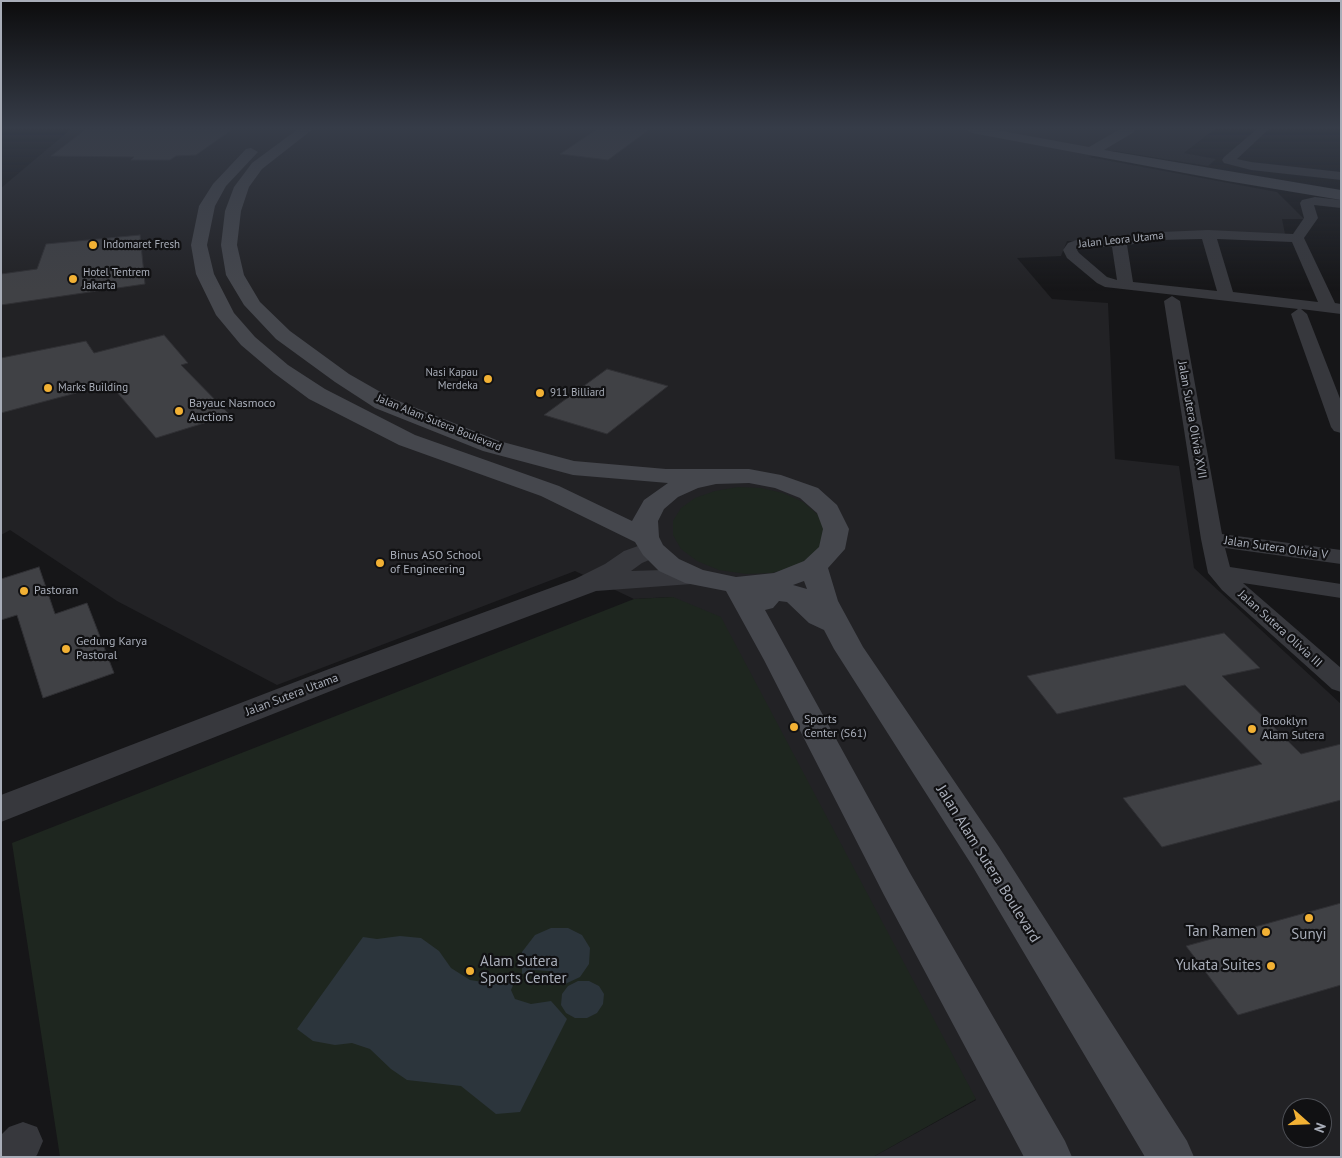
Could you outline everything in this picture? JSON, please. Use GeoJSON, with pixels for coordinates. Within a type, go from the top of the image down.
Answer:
{"type":"FeatureCollection","features":[{"type":"Feature","properties":{"kind":"main road","name":"Jalan Alam Sutera Boulevard"},"geometry":{"type":"LineString","coordinates":[[221,183],[207,206],[200,242],[205,274],[226,315],[248,341],[281,369],[317,394],[407,440],[550,491],[649,543]]}},
{"type":"Feature","properties":{"kind":"main road","name":"Jalan Alam Sutera Boulevard"},"geometry":{"type":"LineString","coordinates":[[245,183],[233,210],[229,245],[234,276],[253,305],[283,335],[342,378],[383,403],[491,446],[573,468],[666,476],[716,477]]}},
{"type":"Feature","properties":{"kind":"main road"},"geometry":{"type":"LineString","coordinates":[[1267,183],[1341,195]]}},
{"type":"Feature","properties":{"kind":"main road"},"geometry":{"type":"LineString","coordinates":[[749,476],[781,482],[809,493],[828,510],[836,529],[832,549],[814,567],[779,581],[736,585],[695,577],[669,565],[649,543],[645,520],[653,505],[669,492],[690,482],[716,477],[749,476]]}},
{"type":"Feature","properties":{"kind":"main road","name":"Jalan Alam Sutera Boulevard"},"geometry":{"type":"LineString","coordinates":[[814,567],[824,601],[849,649],[986,857],[1171,1157]]}},
{"type":"Feature","properties":{"kind":"main road"},"geometry":{"type":"LineString","coordinates":[[736,585],[762,628],[897,884],[1049,1157]]}},
{"type":"Feature","properties":{"kind":"main road"},"geometry":{"type":"LineString","coordinates":[[762,628],[764,599],[776,592],[795,594],[819,616],[836,625]]}},
{"type":"Feature","properties":{"kind":"street"},"geometry":{"type":"LineString","coordinates":[[1119,242],[1123,290],[1172,301],[1299,314],[1337,312],[1296,238],[1311,218],[1307,203],[1315,201],[1341,204]]}},
{"type":"Feature","properties":{"kind":"street"},"geometry":{"type":"LineString","coordinates":[[1208,234],[1226,296]]}},
{"type":"Feature","properties":{"kind":"street","name":"Jalan Leora Utama"},"geometry":{"type":"LineString","coordinates":[[1296,238],[1208,234],[1161,236],[1119,242],[1080,243],[1073,246],[1070,250],[1072,255],[1102,280],[1123,290],[1226,296],[1337,312]]}},
{"type":"Feature","properties":{"kind":"street","name":"Jalan Sutera Olivia XVII"},"geometry":{"type":"LineString","coordinates":[[1172,301],[1212,539],[1220,573]]}},
{"type":"Feature","properties":{"kind":"street"},"geometry":{"type":"LineString","coordinates":[[1299,314],[1341,427]]}},
{"type":"Feature","properties":{"kind":"street","name":"Jalan Sutera Olivia V"},"geometry":{"type":"LineString","coordinates":[[1212,539],[1341,557]]}},
{"type":"Feature","properties":{"kind":"street","name":"Jalan Sutera Utama"},"geometry":{"type":"LineString","coordinates":[[1,810],[340,676],[585,586],[615,570],[649,543]]}},
{"type":"Feature","properties":{"kind":"street"},"geometry":{"type":"LineString","coordinates":[[1220,573],[1341,591]]}},
{"type":"Feature","properties":{"kind":"street","name":"Jalan Sutera Olivia III"},"geometry":{"type":"LineString","coordinates":[[1220,573],[1230,585],[1341,683]]}},
{"type":"Feature","properties":{"kind":"street","name":"Jalan Sutera Utama"},"geometry":{"type":"LineString","coordinates":[[585,586],[624,580],[695,577]]}},
{"type":"Feature","properties":{"kind":"shaded area"},"geometry":{"type":"Polygon","coordinates":[[[7,183],[1229,183],[1277,192],[1304,219],[1282,219],[1285,234],[1135,241],[1067,241],[1061,256],[1017,258],[1052,299],[1108,303],[1115,459],[1179,466],[1194,568],[1341,704],[1341,1157],[873,1157],[976,1100],[673,597],[634,599],[575,571],[277,685],[117,601],[10,530],[1,535],[1,188],[7,183]]]}},
{"type":"Feature","properties":{"kind":"shaded area"},"geometry":{"type":"Polygon","coordinates":[[[738,487],[761,488],[783,493],[803,502],[817,514],[824,527],[823,542],[813,555],[796,566],[772,573],[746,574],[719,570],[697,561],[681,549],[673,535],[673,521],[681,508],[695,498],[715,491],[738,487]]]}},
{"type":"Feature","properties":{"kind":"shaded area","name":"Alam Sutera Sports Center"},"geometry":{"type":"Polygon","coordinates":[[[673,597],[721,617],[976,1099],[873,1157],[60,1157],[12,843],[634,599],[673,597]]]}},
{"type":"Feature","properties":{"kind":"shaded area"},"geometry":{"type":"Polygon","coordinates":[[[551,928],[568,928],[582,935],[590,948],[589,964],[580,977],[563,985],[560,978],[549,971],[534,970],[522,974],[522,952],[535,935],[551,928]]]}},
{"type":"Feature","properties":{"kind":"shaded area"},"geometry":{"type":"Polygon","coordinates":[[[400,936],[421,938],[439,951],[451,968],[470,980],[489,983],[508,973],[514,983],[511,990],[515,999],[531,1004],[551,1001],[567,1019],[520,1112],[496,1114],[461,1086],[407,1080],[391,1069],[370,1049],[352,1043],[335,1045],[313,1041],[297,1029],[363,937],[377,939],[400,936]]]}},
{"type":"Feature","properties":{"kind":"shaded area"},"geometry":{"type":"Polygon","coordinates":[[[578,981],[589,981],[599,986],[604,994],[603,1004],[597,1013],[587,1018],[575,1018],[566,1013],[561,1005],[562,994],[568,986],[578,981]]]}},
{"type":"Feature","properties":{"kind":"building","name":"Hotel Tentrem Jakarta"},"geometry":{"type":"Polygon","coordinates":[[[140,235],[145,284],[1,305],[1,274],[37,269],[46,244],[140,235]]]}},
{"type":"Feature","properties":{"kind":"building","name":"Marks Building"},"geometry":{"type":"Polygon","coordinates":[[[164,335],[188,363],[181,365],[230,415],[156,438],[110,384],[1,413],[1,358],[86,341],[94,353],[164,335]]]}},
{"type":"Feature","properties":{"kind":"building"},"geometry":{"type":"Polygon","coordinates":[[[607,369],[668,386],[607,434],[544,415],[607,369]]]}},
{"type":"Feature","properties":{"kind":"building","name":"Gedung Karya Pastoral"},"geometry":{"type":"Polygon","coordinates":[[[39,567],[55,614],[87,603],[114,673],[43,698],[17,615],[1,620],[1,579],[39,567]]]}},
{"type":"Feature","properties":{"kind":"building","name":"Brooklyn Alam Sutera"},"geometry":{"type":"Polygon","coordinates":[[[1224,633],[1260,668],[1222,676],[1301,754],[1341,744],[1341,800],[1162,847],[1123,798],[1262,764],[1185,685],[1057,714],[1027,676],[1224,633]]]}},
{"type":"Feature","properties":{"kind":"building","name":"Yukata Suites"},"geometry":{"type":"Polygon","coordinates":[[[1341,903],[1341,985],[1238,1015],[1186,946],[1341,903]]]}},
{"type":"Feature","properties":{"kind":"place","name":"Indomaret Fresh"},"geometry":{"type":"Point","coordinates":[93,245]}},
{"type":"Feature","properties":{"kind":"place","name":"Hotel Tentrem Jakarta"},"geometry":{"type":"Point","coordinates":[73,279]}},
{"type":"Feature","properties":{"kind":"place","name":"Nasi Kapau Merdeka"},"geometry":{"type":"Point","coordinates":[488,379]}},
{"type":"Feature","properties":{"kind":"place","name":"Marks Building"},"geometry":{"type":"Point","coordinates":[48,388]}},
{"type":"Feature","properties":{"kind":"place","name":"911 Billiard"},"geometry":{"type":"Point","coordinates":[540,393]}},
{"type":"Feature","properties":{"kind":"place","name":"Bayauc Nasmoco Auctions"},"geometry":{"type":"Point","coordinates":[179,411]}},
{"type":"Feature","properties":{"kind":"place","name":"Binus ASO School of Engineering"},"geometry":{"type":"Point","coordinates":[380,563]}},
{"type":"Feature","properties":{"kind":"place","name":"Pastoran"},"geometry":{"type":"Point","coordinates":[24,591]}},
{"type":"Feature","properties":{"kind":"place","name":"Gedung Karya Pastoral"},"geometry":{"type":"Point","coordinates":[66,649]}},
{"type":"Feature","properties":{"kind":"place","name":"Sports Center (S61)"},"geometry":{"type":"Point","coordinates":[794,727]}},
{"type":"Feature","properties":{"kind":"place","name":"Brooklyn Alam Sutera"},"geometry":{"type":"Point","coordinates":[1252,729]}},
{"type":"Feature","properties":{"kind":"place","name":"Sunyi"},"geometry":{"type":"Point","coordinates":[1309,918]}},
{"type":"Feature","properties":{"kind":"place","name":"Tan Ramen"},"geometry":{"type":"Point","coordinates":[1266,932]}},
{"type":"Feature","properties":{"kind":"place","name":"Yukata Suites"},"geometry":{"type":"Point","coordinates":[1271,966]}},
{"type":"Feature","properties":{"kind":"place","name":"Alam Sutera Sports Center"},"geometry":{"type":"Point","coordinates":[470,971]}}]}
